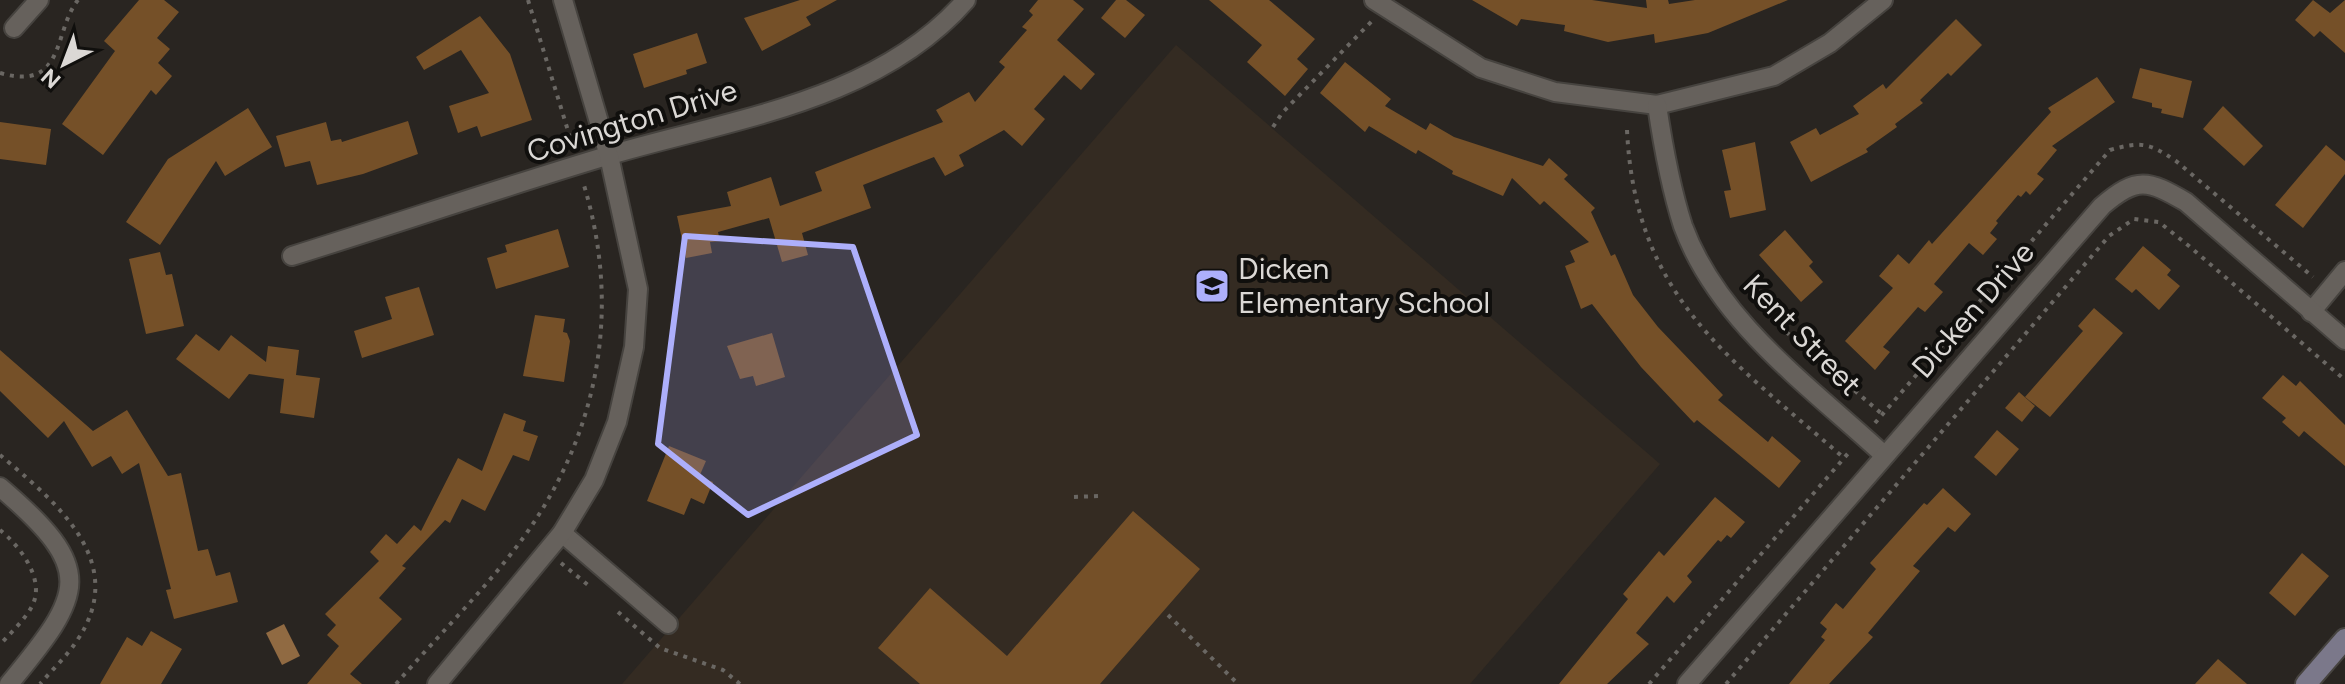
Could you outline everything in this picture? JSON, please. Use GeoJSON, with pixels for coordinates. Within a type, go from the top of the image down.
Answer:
{"type":"FeatureCollection","features":[{"type":"Feature","properties":{"kind":"street"},"geometry":{"type":"LineString","coordinates":[[14,28],[39,0]]}},
{"type":"Feature","properties":{"kind":"street"},"geometry":{"type":"LineString","coordinates":[[437,684],[562,533],[594,480],[617,422],[634,347],[638,289],[609,156],[563,0]]}},
{"type":"Feature","properties":{"kind":"street","name":"Covington Drive"},"geometry":{"type":"LineString","coordinates":[[292,256],[578,165],[804,100],[872,74],[914,48],[966,0]]}},
{"type":"Feature","properties":{"kind":"street"},"geometry":{"type":"LineString","coordinates":[[1379,4],[1481,68],[1555,92],[1657,105],[1774,76],[1830,43],[1883,0]]}},
{"type":"Feature","properties":{"kind":"street","name":"Kent Street"},"geometry":{"type":"LineString","coordinates":[[1657,105],[1668,174],[1684,228],[1715,286],[1769,351],[1884,455]]}},
{"type":"Feature","properties":{"kind":"street","name":"Dicken Drive"},"geometry":{"type":"LineString","coordinates":[[1687,684],[2102,206],[2120,190],[2138,182],[2159,186],[2186,202],[2345,340]]}},
{"type":"Feature","properties":{"kind":"street"},"geometry":{"type":"LineString","coordinates":[[2311,312],[2345,271]]}},
{"type":"Feature","properties":{"kind":"street"},"geometry":{"type":"LineString","coordinates":[[0,487],[45,528],[65,556],[72,577],[65,607],[51,633],[9,684]]}},
{"type":"Feature","properties":{"kind":"street"},"geometry":{"type":"LineString","coordinates":[[562,533],[668,624]]}},
{"type":"Feature","properties":{"kind":"street"},"geometry":{"type":"LineString","coordinates":[[2306,684],[2345,639]]}},
{"type":"Feature","properties":{"kind":"path"},"geometry":{"type":"LineString","coordinates":[[0,73],[16,78],[33,74],[48,65],[57,55],[66,19],[78,0]]}},
{"type":"Feature","properties":{"kind":"path"},"geometry":{"type":"LineString","coordinates":[[396,684],[537,518],[563,473],[584,425],[598,371],[604,319],[601,260],[578,165],[528,0]]}},
{"type":"Feature","properties":{"kind":"path"},"geometry":{"type":"LineString","coordinates":[[1273,127],[1379,4]]}},
{"type":"Feature","properties":{"kind":"path"},"geometry":{"type":"LineString","coordinates":[[1726,684],[2109,236],[2134,219],[2159,222],[2345,380]]}},
{"type":"Feature","properties":{"kind":"path"},"geometry":{"type":"LineString","coordinates":[[1769,317],[1882,414]]}},
{"type":"Feature","properties":{"kind":"path"},"geometry":{"type":"LineString","coordinates":[[1074,497],[1100,496]]}},
{"type":"Feature","properties":{"kind":"path"},"geometry":{"type":"LineString","coordinates":[[0,530],[27,561],[37,590],[32,607],[0,645]]}},
{"type":"Feature","properties":{"kind":"path"},"geometry":{"type":"LineString","coordinates":[[1168,615],[1238,684]]}},
{"type":"Feature","properties":{"kind":"highlighted area"},"geometry":{"type":"Polygon","coordinates":[[[685,236],[853,247],[917,435],[748,515],[658,444],[685,236]]]}},
{"type":"Feature","properties":{"kind":"shaded area","name":"Dicken Elementary School"},"geometry":{"type":"Polygon","coordinates":[[[1176,45],[1660,464],[1470,684],[622,684],[1176,45]]]}},
{"type":"Feature","properties":{"kind":"shaded area"},"geometry":{"type":"Polygon","coordinates":[[[284,624],[300,656],[282,665],[266,633],[284,624]]]}},
{"type":"Feature","properties":{"kind":"building"},"geometry":{"type":"Polygon","coordinates":[[[139,0],[164,0],[179,12],[157,38],[170,49],[158,63],[172,76],[156,95],[151,90],[103,155],[62,124],[115,51],[104,41],[139,0]]]}},
{"type":"Feature","properties":{"kind":"building"},"geometry":{"type":"Polygon","coordinates":[[[800,0],[837,0],[806,17],[811,25],[762,51],[744,18],[800,0]]]}},
{"type":"Feature","properties":{"kind":"building"},"geometry":{"type":"Polygon","coordinates":[[[1038,0],[1073,0],[1084,9],[1057,40],[1095,74],[1081,90],[1064,75],[1034,109],[1045,119],[1022,146],[1004,130],[959,155],[964,166],[945,176],[934,157],[863,185],[871,208],[802,233],[808,255],[782,262],[769,218],[718,232],[720,241],[710,242],[712,253],[686,258],[677,216],[731,206],[727,192],[771,177],[780,206],[822,191],[815,172],[943,122],[936,110],[969,92],[975,102],[1005,67],[999,62],[1027,30],[1022,27],[1033,15],[1029,11],[1038,0]]]}},
{"type":"Feature","properties":{"kind":"building"},"geometry":{"type":"Polygon","coordinates":[[[1116,0],[1126,0],[1145,15],[1125,38],[1101,18],[1116,0]]]}},
{"type":"Feature","properties":{"kind":"building"},"geometry":{"type":"Polygon","coordinates":[[[1209,0],[1269,0],[1315,39],[1297,59],[1308,69],[1285,96],[1247,62],[1262,45],[1209,0]]]}},
{"type":"Feature","properties":{"kind":"building"},"geometry":{"type":"Polygon","coordinates":[[[1472,0],[1592,0],[1647,8],[1646,0],[1668,0],[1669,4],[1695,0],[1788,0],[1708,33],[1655,43],[1654,34],[1608,42],[1564,31],[1565,25],[1521,19],[1517,26],[1472,0]]]}},
{"type":"Feature","properties":{"kind":"building"},"geometry":{"type":"Polygon","coordinates":[[[2313,0],[2330,13],[2345,0],[2345,53],[2320,31],[2314,37],[2295,20],[2313,0]]]}},
{"type":"Feature","properties":{"kind":"building"},"geometry":{"type":"Polygon","coordinates":[[[480,16],[510,54],[532,120],[481,137],[477,126],[458,133],[449,106],[489,93],[461,50],[424,70],[416,57],[480,16]]]}},
{"type":"Feature","properties":{"kind":"building"},"geometry":{"type":"Polygon","coordinates":[[[1956,19],[1982,45],[1951,76],[1948,73],[1920,100],[1923,103],[1895,124],[1897,127],[1866,149],[1868,152],[1811,182],[1790,142],[1816,128],[1820,135],[1859,114],[1853,106],[1883,84],[1886,89],[1956,19]]]}},
{"type":"Feature","properties":{"kind":"building"},"geometry":{"type":"Polygon","coordinates":[[[697,33],[707,63],[686,70],[687,74],[644,88],[633,54],[697,33]]]}},
{"type":"Feature","properties":{"kind":"building"},"geometry":{"type":"Polygon","coordinates":[[[1345,62],[1391,99],[1385,106],[1426,130],[1430,123],[1454,137],[1543,166],[1549,158],[1568,175],[1564,179],[1595,208],[1591,212],[1611,256],[1615,254],[1633,295],[1658,327],[1723,395],[1718,400],[1768,442],[1772,436],[1801,461],[1779,488],[1697,420],[1694,423],[1641,367],[1592,304],[1581,309],[1565,266],[1575,262],[1570,251],[1589,242],[1544,201],[1540,205],[1512,178],[1503,196],[1452,174],[1453,171],[1418,150],[1416,154],[1369,126],[1365,132],[1320,93],[1345,62]]]}},
{"type":"Feature","properties":{"kind":"building"},"geometry":{"type":"Polygon","coordinates":[[[2140,68],[2192,81],[2183,118],[2161,113],[2162,109],[2152,107],[2152,103],[2132,98],[2140,68]]]}},
{"type":"Feature","properties":{"kind":"building"},"geometry":{"type":"Polygon","coordinates":[[[2097,77],[2115,102],[2052,146],[2057,150],[2037,174],[2044,179],[2030,195],[2026,191],[2021,197],[2018,195],[1996,221],[1998,223],[1990,233],[1997,239],[1983,255],[1969,243],[1934,284],[1943,292],[1925,312],[1918,307],[1883,347],[1890,352],[1875,370],[1845,341],[1893,288],[1879,276],[1898,254],[1909,264],[1929,240],[1932,244],[2051,112],[2048,108],[2097,77]]]}},
{"type":"Feature","properties":{"kind":"building"},"geometry":{"type":"Polygon","coordinates":[[[2223,106],[2263,146],[2244,166],[2203,129],[2223,106]]]}},
{"type":"Feature","properties":{"kind":"building"},"geometry":{"type":"Polygon","coordinates":[[[248,108],[272,147],[225,176],[216,161],[160,245],[126,222],[168,159],[248,108]]]}},
{"type":"Feature","properties":{"kind":"building"},"geometry":{"type":"Polygon","coordinates":[[[408,121],[418,154],[363,174],[317,185],[310,161],[285,167],[276,136],[326,122],[331,141],[341,139],[342,142],[408,121]]]}},
{"type":"Feature","properties":{"kind":"building"},"geometry":{"type":"Polygon","coordinates":[[[0,122],[51,129],[46,165],[0,159],[0,122]]]}},
{"type":"Feature","properties":{"kind":"building"},"geometry":{"type":"Polygon","coordinates":[[[1755,142],[1766,210],[1730,218],[1724,191],[1731,190],[1722,150],[1755,142]]]}},
{"type":"Feature","properties":{"kind":"building"},"geometry":{"type":"Polygon","coordinates":[[[2326,145],[2345,161],[2345,174],[2303,228],[2275,205],[2326,145]]]}},
{"type":"Feature","properties":{"kind":"building"},"geometry":{"type":"Polygon","coordinates":[[[558,229],[569,267],[496,289],[487,258],[507,252],[505,245],[558,229]]]}},
{"type":"Feature","properties":{"kind":"building"},"geometry":{"type":"Polygon","coordinates":[[[1785,230],[1813,262],[1809,266],[1823,282],[1801,302],[1759,255],[1785,230]]]}},
{"type":"Feature","properties":{"kind":"building"},"geometry":{"type":"Polygon","coordinates":[[[2143,246],[2171,270],[2167,275],[2180,286],[2159,310],[2136,289],[2132,293],[2115,279],[2143,246]]]}},
{"type":"Feature","properties":{"kind":"building"},"geometry":{"type":"Polygon","coordinates":[[[160,252],[166,275],[172,274],[184,326],[146,334],[129,259],[160,252]]]}},
{"type":"Feature","properties":{"kind":"building"},"geometry":{"type":"Polygon","coordinates":[[[419,287],[434,335],[362,358],[354,331],[392,319],[385,297],[419,287]]]}},
{"type":"Feature","properties":{"kind":"building"},"geometry":{"type":"Polygon","coordinates":[[[2094,308],[2123,333],[2050,417],[2025,397],[2083,331],[2078,326],[2094,308]]]}},
{"type":"Feature","properties":{"kind":"building"},"geometry":{"type":"Polygon","coordinates":[[[535,315],[565,319],[563,332],[567,333],[570,341],[564,382],[523,376],[535,315]]]}},
{"type":"Feature","properties":{"kind":"building"},"geometry":{"type":"Polygon","coordinates":[[[772,333],[785,377],[756,386],[753,376],[740,379],[727,346],[772,333]]]}},
{"type":"Feature","properties":{"kind":"building"},"geometry":{"type":"Polygon","coordinates":[[[196,334],[219,351],[231,335],[266,362],[268,346],[299,350],[296,375],[320,378],[314,418],[280,413],[284,379],[249,374],[229,399],[176,359],[196,334]]]}},
{"type":"Feature","properties":{"kind":"building"},"geometry":{"type":"Polygon","coordinates":[[[0,350],[93,431],[127,410],[168,476],[181,473],[198,551],[208,549],[216,576],[230,572],[238,602],[174,619],[166,590],[171,589],[139,463],[122,474],[111,456],[92,467],[64,421],[48,438],[0,391],[0,350]]]}},
{"type":"Feature","properties":{"kind":"building"},"geometry":{"type":"Polygon","coordinates":[[[2283,375],[2296,386],[2300,381],[2345,425],[2345,466],[2304,431],[2299,437],[2282,422],[2286,418],[2262,398],[2283,375]]]}},
{"type":"Feature","properties":{"kind":"building"},"geometry":{"type":"Polygon","coordinates":[[[2019,392],[2035,406],[2022,422],[2005,408],[2019,392]]]}},
{"type":"Feature","properties":{"kind":"building"},"geometry":{"type":"Polygon","coordinates":[[[504,413],[526,421],[523,431],[538,436],[529,461],[513,455],[485,511],[462,499],[450,523],[445,520],[402,566],[406,568],[379,598],[402,619],[350,674],[362,684],[307,684],[339,646],[327,635],[336,625],[325,614],[379,561],[370,552],[386,534],[397,544],[414,525],[421,531],[458,458],[482,471],[504,413]]]}},
{"type":"Feature","properties":{"kind":"building"},"geometry":{"type":"Polygon","coordinates":[[[1997,430],[2019,449],[1996,476],[1974,457],[1997,430]]]}},
{"type":"Feature","properties":{"kind":"building"},"geometry":{"type":"Polygon","coordinates":[[[669,446],[706,461],[699,477],[713,482],[704,504],[691,498],[684,515],[647,501],[669,446]]]}},
{"type":"Feature","properties":{"kind":"building"},"geometry":{"type":"Polygon","coordinates":[[[1943,488],[1971,514],[1955,532],[1948,527],[1913,566],[1920,571],[1868,633],[1873,637],[1829,684],[1789,684],[1825,640],[1821,637],[1827,629],[1820,623],[1836,603],[1843,609],[1876,569],[1870,563],[1924,503],[1927,505],[1943,488]]]}},
{"type":"Feature","properties":{"kind":"building"},"geometry":{"type":"Polygon","coordinates":[[[1715,497],[1745,522],[1731,538],[1727,535],[1721,542],[1718,540],[1687,576],[1692,582],[1674,603],[1667,596],[1636,633],[1649,644],[1607,684],[1559,684],[1628,599],[1623,594],[1659,551],[1664,556],[1715,497]]]}},
{"type":"Feature","properties":{"kind":"building"},"geometry":{"type":"Polygon","coordinates":[[[1133,511],[1200,569],[1100,684],[920,684],[878,648],[930,588],[1007,656],[1133,511]]]}},
{"type":"Feature","properties":{"kind":"building"},"geometry":{"type":"Polygon","coordinates":[[[2302,553],[2329,576],[2295,616],[2269,593],[2302,553]]]}},
{"type":"Feature","properties":{"kind":"building"},"geometry":{"type":"Polygon","coordinates":[[[151,631],[182,649],[161,684],[100,684],[127,637],[142,646],[151,631]]]}},
{"type":"Feature","properties":{"kind":"building"},"geometry":{"type":"Polygon","coordinates":[[[2218,659],[2247,684],[2195,684],[2218,659]]]}},
{"type":"Feature","properties":{"kind":"place","name":"Dicken Elementary School"},"geometry":{"type":"Point","coordinates":[1212,286]}}]}
